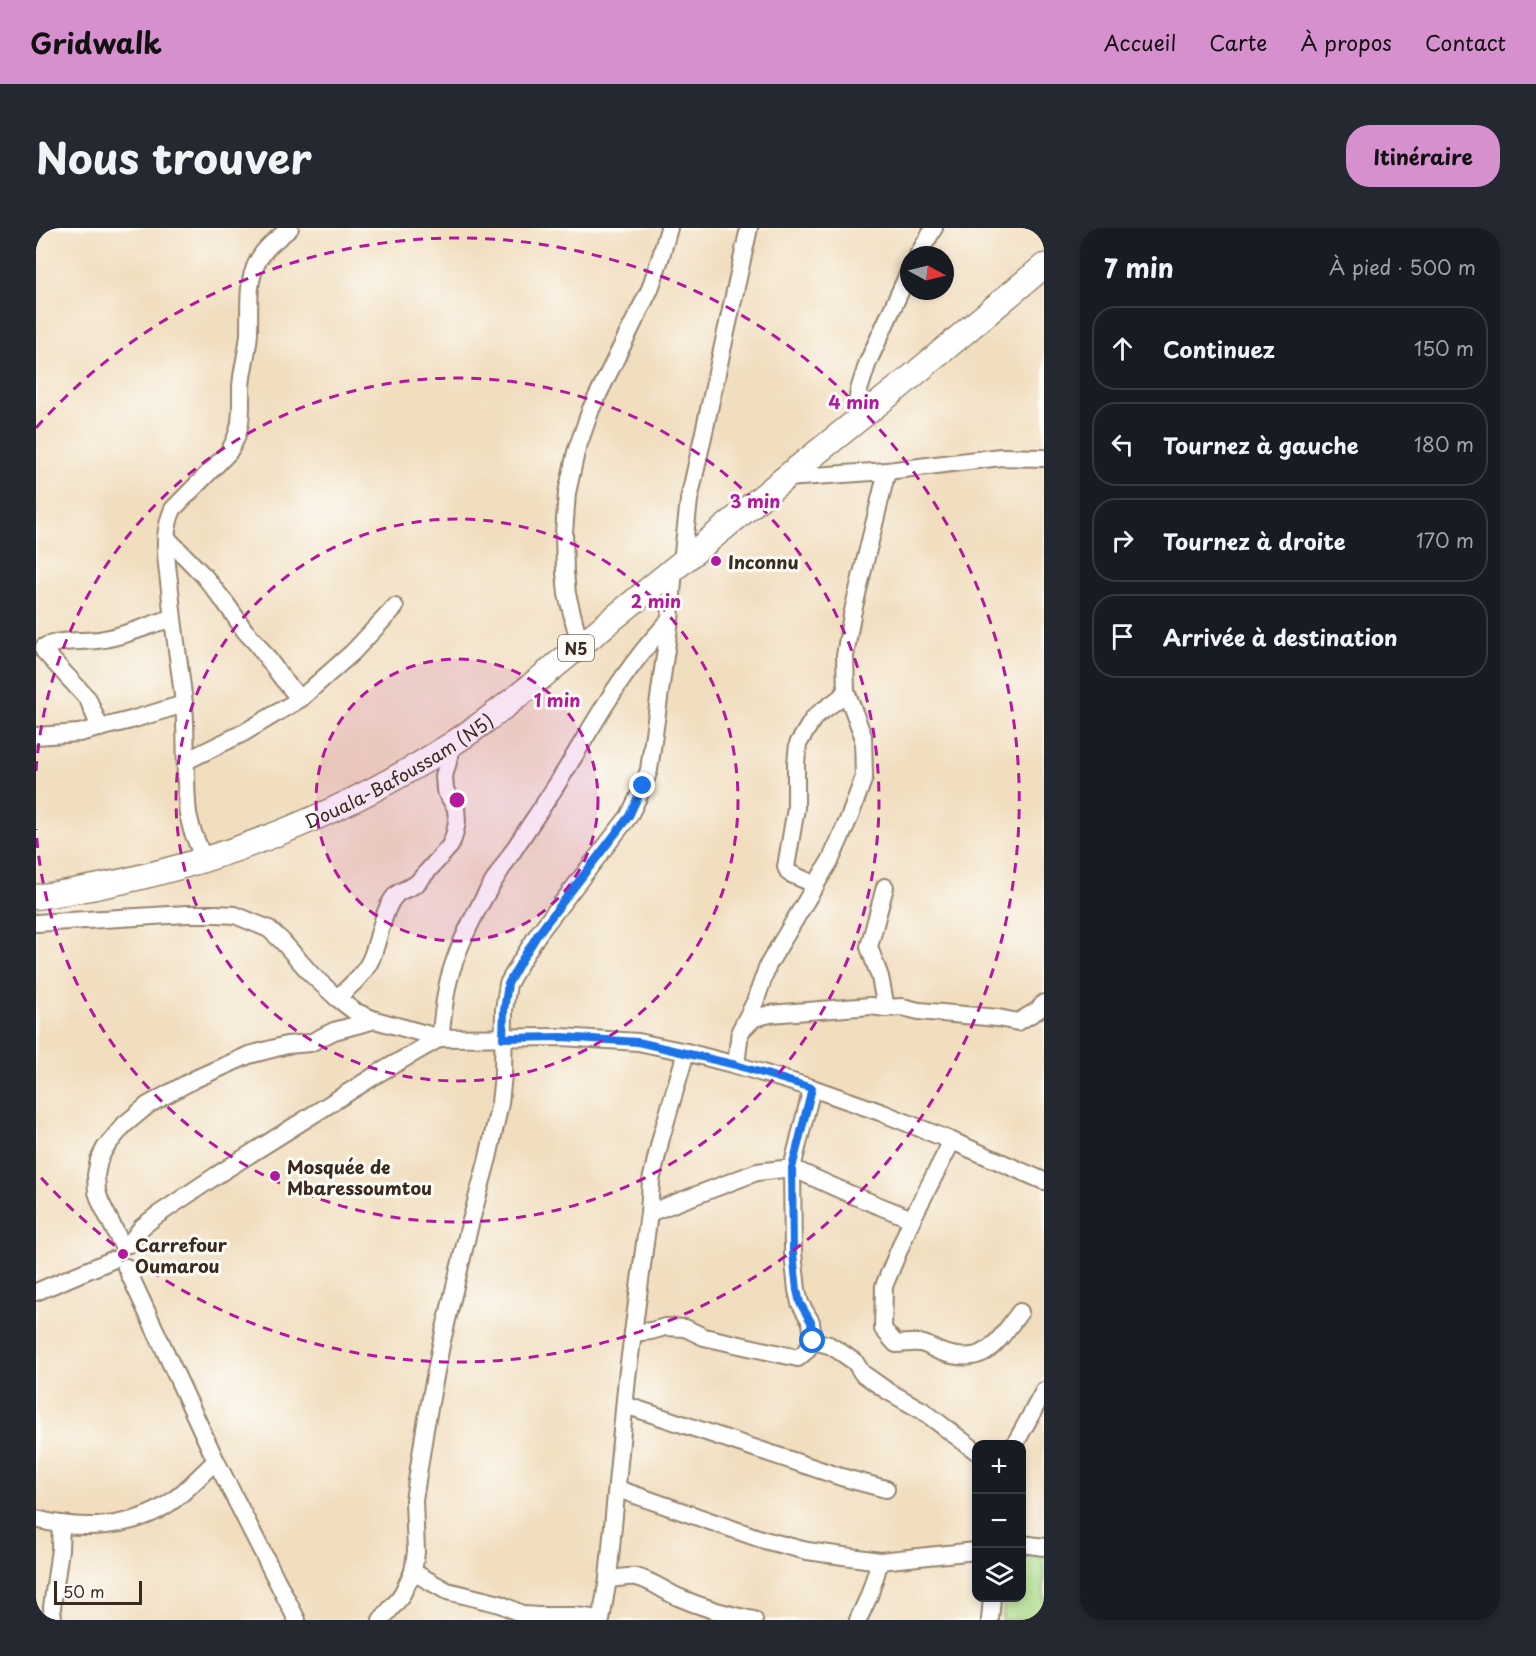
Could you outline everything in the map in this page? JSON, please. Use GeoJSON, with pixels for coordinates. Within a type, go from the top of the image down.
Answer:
{"type":"FeatureCollection","features":[{"type":"Feature","properties":{"kind":"highway","name":"Douala-Bafoussam (N5)"},"geometry":{"type":"LineString","coordinates":[[36,897],[147,877],[264,839],[349,802],[453,744],[509,703],[904,384],[1044,266]]}},
{"type":"Feature","properties":{"kind":"street"},"geometry":{"type":"LineString","coordinates":[[204,860],[188,814],[184,704],[165,552],[168,520],[173,509],[228,453],[240,430],[241,385],[249,334],[249,296],[252,276],[262,253],[290,228]]}},
{"type":"Feature","properties":{"kind":"street"},"geometry":{"type":"LineString","coordinates":[[580,645],[567,594],[565,572],[564,533],[567,493],[576,452],[591,409],[650,289],[669,228]]}},
{"type":"Feature","properties":{"kind":"street"},"geometry":{"type":"LineString","coordinates":[[381,1620],[400,1598],[413,1572],[416,1552],[414,1500],[425,1429],[441,1345],[500,1103],[504,1010],[508,984],[538,934],[629,816],[649,770],[689,500],[749,228]]}},
{"type":"Feature","properties":{"kind":"street"},"geometry":{"type":"LineString","coordinates":[[923,246],[934,228]]}},
{"type":"Feature","properties":{"kind":"street"},"geometry":{"type":"LineString","coordinates":[[855,422],[860,390],[868,362],[900,292]]}},
{"type":"Feature","properties":{"kind":"street"},"geometry":{"type":"LineString","coordinates":[[785,478],[887,471],[1001,457],[1044,458]]}},
{"type":"Feature","properties":{"kind":"street"},"geometry":{"type":"LineString","coordinates":[[736,1065],[740,1031],[755,1002],[768,965],[831,859],[864,777],[863,736],[846,691],[845,656],[852,615],[887,471]]}},
{"type":"Feature","properties":{"kind":"street"},"geometry":{"type":"LineString","coordinates":[[166,537],[204,576],[300,699]]}},
{"type":"Feature","properties":{"kind":"street"},"geometry":{"type":"LineString","coordinates":[[186,761],[244,732],[300,699],[353,652],[395,608]]}},
{"type":"Feature","properties":{"kind":"street"},"geometry":{"type":"LineString","coordinates":[[100,728],[88,699],[44,651],[44,647],[120,636],[172,618]]}},
{"type":"Feature","properties":{"kind":"street"},"geometry":{"type":"LineString","coordinates":[[440,1038],[449,979],[469,929],[485,898],[505,862],[541,810],[618,686],[639,656],[670,620]]}},
{"type":"Feature","properties":{"kind":"street"},"geometry":{"type":"LineString","coordinates":[[816,885],[789,873],[786,867],[796,808],[797,753],[801,737],[813,719],[846,691]]}},
{"type":"Feature","properties":{"kind":"street"},"geometry":{"type":"LineString","coordinates":[[36,736],[79,733],[184,704]]}},
{"type":"Feature","properties":{"kind":"street"},"geometry":{"type":"LineString","coordinates":[[337,998],[362,974],[370,962],[389,905],[396,895],[417,883],[450,846],[457,822],[456,808],[445,790],[444,776],[453,744]]}},
{"type":"Feature","properties":{"kind":"street"},"geometry":{"type":"LineString","coordinates":[[885,887],[869,947],[880,977],[886,1008]]}},
{"type":"Feature","properties":{"kind":"street"},"geometry":{"type":"LineString","coordinates":[[36,923],[187,914],[235,915],[269,929],[337,998],[354,1011],[375,1020],[440,1038],[562,1037],[638,1042],[686,1052],[812,1088],[880,1112],[1044,1181]]}},
{"type":"Feature","properties":{"kind":"street"},"geometry":{"type":"LineString","coordinates":[[740,1031],[754,1018],[770,1014],[871,1006],[902,1007],[1018,1022],[1038,1010],[1044,1003]]}},
{"type":"Feature","properties":{"kind":"street"},"geometry":{"type":"LineString","coordinates":[[125,1243],[101,1203],[97,1192],[96,1175],[105,1148],[124,1125],[148,1105],[195,1079],[249,1055],[287,1045],[310,1043],[334,1031],[375,1020]]}},
{"type":"Feature","properties":{"kind":"street"},"geometry":{"type":"LineString","coordinates":[[297,1620],[119,1264],[111,1253],[112,1249],[125,1243],[156,1216],[216,1175],[379,1073],[440,1038]]}},
{"type":"Feature","properties":{"kind":"street"},"geometry":{"type":"LineString","coordinates":[[413,1572],[447,1591],[500,1604],[524,1617],[575,1616],[601,1619],[608,1579],[651,1181],[686,1052]]}},
{"type":"Feature","properties":{"kind":"street"},"geometry":{"type":"LineString","coordinates":[[633,1333],[665,1328],[685,1328],[704,1337],[798,1358],[806,1351],[813,1341],[811,1322],[800,1303],[797,1290],[793,1253],[792,1168],[812,1088]]}},
{"type":"Feature","properties":{"kind":"street"},"geometry":{"type":"LineString","coordinates":[[952,1141],[912,1219],[884,1286],[883,1329],[896,1344],[911,1342],[925,1344],[939,1352],[975,1357],[999,1339],[1020,1312]]}},
{"type":"Feature","properties":{"kind":"street"},"geometry":{"type":"LineString","coordinates":[[649,1213],[757,1172],[792,1168],[912,1219]]}},
{"type":"Feature","properties":{"kind":"street"},"geometry":{"type":"LineString","coordinates":[[36,1292],[119,1264]]}},
{"type":"Feature","properties":{"kind":"street"},"geometry":{"type":"LineString","coordinates":[[813,1341],[839,1351],[886,1390],[923,1411],[972,1448]]}},
{"type":"Feature","properties":{"kind":"street"},"geometry":{"type":"LineString","coordinates":[[1018,1440],[1044,1391]]}},
{"type":"Feature","properties":{"kind":"street"},"geometry":{"type":"LineString","coordinates":[[625,1405],[841,1477],[886,1489]]}},
{"type":"Feature","properties":{"kind":"street"},"geometry":{"type":"LineString","coordinates":[[36,1519],[61,1524],[97,1526],[144,1517],[179,1496],[216,1461]]}},
{"type":"Feature","properties":{"kind":"street"},"geometry":{"type":"LineString","coordinates":[[618,1489],[764,1540],[807,1551],[880,1561],[972,1551]]}},
{"type":"Feature","properties":{"kind":"street"},"geometry":{"type":"LineString","coordinates":[[53,1620],[52,1607],[61,1524]]}},
{"type":"Feature","properties":{"kind":"street"},"geometry":{"type":"LineString","coordinates":[[1026,1545],[1044,1547]]}},
{"type":"Feature","properties":{"kind":"street"},"geometry":{"type":"LineString","coordinates":[[858,1620],[869,1596],[880,1561]]}},
{"type":"Feature","properties":{"kind":"street"},"geometry":{"type":"LineString","coordinates":[[608,1579],[635,1577],[708,1609],[754,1620]]}},
{"type":"Feature","properties":{"kind":"street"},"geometry":{"type":"LineString","coordinates":[[990,1620],[992,1602]]}},
{"type":"Feature","properties":{"kind":"green space"},"geometry":{"type":"Polygon","coordinates":[[[1026,1556],[1044,1558],[1044,1620],[1002,1620],[1004,1602],[1026,1602],[1026,1556]]]}},
{"type":"Feature","properties":{"kind":"place","name":"Inconnu"},"geometry":{"type":"Point","coordinates":[716,561]}},
{"type":"Feature","properties":{"kind":"place","name":"Mosquée de Mbaressoumtou"},"geometry":{"type":"Point","coordinates":[275,1176]}},
{"type":"Feature","properties":{"kind":"place","name":"Carrefour Oumarou"},"geometry":{"type":"Point","coordinates":[123,1254]}},
{"type":"Feature","properties":{"kind":"route"},"geometry":{"type":"LineString","coordinates":[[643,786],[629,816],[538,934],[508,984],[503,1038],[562,1037],[638,1042],[736,1065],[812,1088],[792,1168],[793,1253],[797,1290],[800,1303],[811,1322],[813,1341]]}}]}
